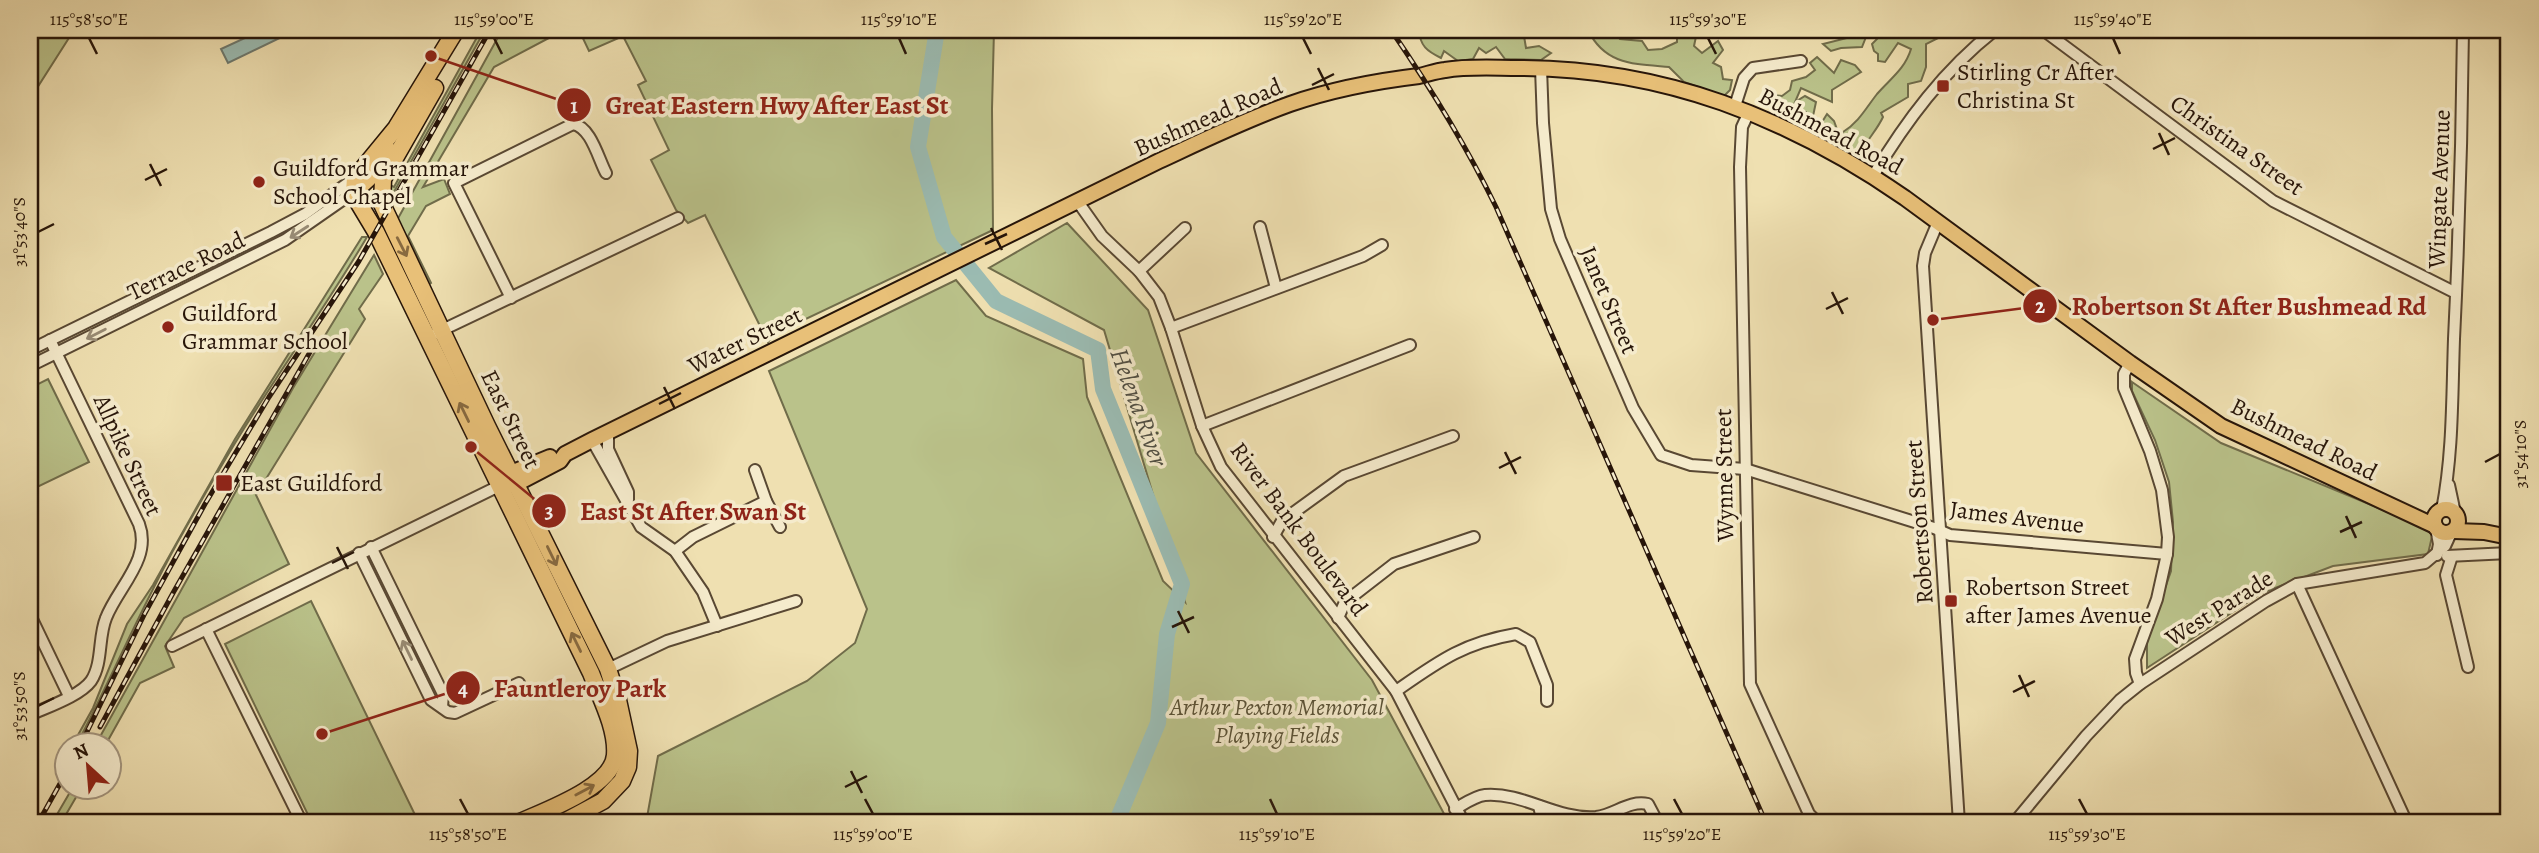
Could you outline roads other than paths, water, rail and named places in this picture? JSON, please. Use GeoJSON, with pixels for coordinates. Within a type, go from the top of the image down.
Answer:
{"type":"FeatureCollection","features":[{"type":"Feature","properties":{"kind":"highway"},"geometry":{"type":"LineString","coordinates":[[355,185],[396,128],[456,30]]}},
{"type":"Feature","properties":{"kind":"highway","name":"East Street"},"geometry":{"type":"LineString","coordinates":[[467,30],[383,179],[382,204],[444,330],[591,673],[609,722],[615,755],[607,775],[592,787],[518,823]]}},
{"type":"Feature","properties":{"kind":"highway"},"geometry":{"type":"LineString","coordinates":[[355,185],[368,180],[389,150],[403,143]]}},
{"type":"Feature","properties":{"kind":"highway","name":"East Street"},"geometry":{"type":"LineString","coordinates":[[355,185],[427,337],[509,481],[608,670],[621,710],[629,751],[628,766],[622,781],[612,794],[586,812],[562,823]]}},
{"type":"Feature","properties":{"kind":"main road","name":"Bushmead Road"},"geometry":{"type":"LineString","coordinates":[[908,286],[1202,141],[1292,103],[1444,70],[1541,68],[1637,79],[1689,91],[1735,106],[1820,145],[1873,176],[2221,426],[2395,507],[2509,536]]}},
{"type":"Feature","properties":{"kind":"main road","name":"Water Street"},"geometry":{"type":"LineString","coordinates":[[509,481],[557,454],[565,454],[908,286]]}},
{"type":"Feature","properties":{"kind":"street"},"geometry":{"type":"LineString","coordinates":[[1873,176],[1929,92],[1964,56],[1995,30]]}},
{"type":"Feature","properties":{"kind":"street","name":"Christina Street"},"geometry":{"type":"LineString","coordinates":[[2043,30],[2273,201],[2456,293]]}},
{"type":"Feature","properties":{"kind":"street","name":"Wingate Avenue"},"geometry":{"type":"LineString","coordinates":[[2437,555],[2446,521],[2462,142],[2463,30]]}},
{"type":"Feature","properties":{"kind":"street"},"geometry":{"type":"LineString","coordinates":[[1735,106],[1744,78],[1753,68],[1801,61]]}},
{"type":"Feature","properties":{"kind":"street","name":"Janet Street"},"geometry":{"type":"LineString","coordinates":[[1541,68],[1551,209],[1560,239],[1633,408],[1661,455],[1691,465],[1745,469]]}},
{"type":"Feature","properties":{"kind":"street","name":"Wynne Street"},"geometry":{"type":"LineString","coordinates":[[1749,112],[1742,127],[1740,167],[1750,684],[1809,814],[1818,823]]}},
{"type":"Feature","properties":{"kind":"street"},"geometry":{"type":"LineString","coordinates":[[511,298],[454,187],[457,179],[567,126],[578,124],[586,131],[606,173]]}},
{"type":"Feature","properties":{"kind":"street","name":"Terrace Road"},"geometry":{"type":"LineString","coordinates":[[30,350],[271,232],[355,185]]}},
{"type":"Feature","properties":{"kind":"street","name":"Terrace Road"},"geometry":{"type":"LineString","coordinates":[[30,366],[285,240],[355,185]]}},
{"type":"Feature","properties":{"kind":"street","name":"River Bank Boulevard"},"geometry":{"type":"LineString","coordinates":[[1078,202],[1102,236],[1139,271],[1159,297],[1202,426],[1220,467],[1396,691],[1464,823]]}},
{"type":"Feature","properties":{"kind":"street"},"geometry":{"type":"LineString","coordinates":[[427,337],[678,218]]}},
{"type":"Feature","properties":{"kind":"street","name":"Robertson Street"},"geometry":{"type":"LineString","coordinates":[[1938,222],[1924,253],[1923,266],[1959,823]]}},
{"type":"Feature","properties":{"kind":"street"},"geometry":{"type":"LineString","coordinates":[[1260,227],[1276,288]]}},
{"type":"Feature","properties":{"kind":"street"},"geometry":{"type":"LineString","coordinates":[[1139,271],[1185,228]]}},
{"type":"Feature","properties":{"kind":"street"},"geometry":{"type":"LineString","coordinates":[[1171,328],[1363,256],[1382,245]]}},
{"type":"Feature","properties":{"kind":"street","name":"Allpike Street"},"geometry":{"type":"LineString","coordinates":[[50,340],[139,524],[143,543],[135,565],[106,618],[92,680],[80,691],[69,696]]}},
{"type":"Feature","properties":{"kind":"street"},"geometry":{"type":"LineString","coordinates":[[1202,426],[1410,345]]}},
{"type":"Feature","properties":{"kind":"street"},"geometry":{"type":"LineString","coordinates":[[2130,363],[2124,374],[2124,387],[2162,490],[2166,519],[2167,554],[2157,599],[2135,659],[2140,684]]}},
{"type":"Feature","properties":{"kind":"street"},"geometry":{"type":"LineString","coordinates":[[608,432],[608,449],[628,492],[628,502]]}},
{"type":"Feature","properties":{"kind":"street"},"geometry":{"type":"LineString","coordinates":[[1273,537],[1282,521],[1344,475],[1453,436]]}},
{"type":"Feature","properties":{"kind":"street"},"geometry":{"type":"LineString","coordinates":[[593,440],[640,527],[674,551],[703,592],[717,626]]}},
{"type":"Feature","properties":{"kind":"street","name":"James Avenue"},"geometry":{"type":"LineString","coordinates":[[1745,469],[1950,535],[2167,554]]}},
{"type":"Feature","properties":{"kind":"street"},"geometry":{"type":"LineString","coordinates":[[755,470],[765,501],[780,527]]}},
{"type":"Feature","properties":{"kind":"street"},"geometry":{"type":"LineString","coordinates":[[172,646],[509,481]]}},
{"type":"Feature","properties":{"kind":"street"},"geometry":{"type":"LineString","coordinates":[[674,551],[693,537],[765,501]]}},
{"type":"Feature","properties":{"kind":"street"},"geometry":{"type":"LineString","coordinates":[[1338,618],[1345,602],[1394,564],[1474,537]]}},
{"type":"Feature","properties":{"kind":"street"},"geometry":{"type":"LineString","coordinates":[[371,547],[443,694],[442,707]]}},
{"type":"Feature","properties":{"kind":"street"},"geometry":{"type":"LineString","coordinates":[[359,553],[432,700],[448,712],[455,713],[519,683]]}},
{"type":"Feature","properties":{"kind":"street","name":"West Parade"},"geometry":{"type":"LineString","coordinates":[[2017,819],[2120,699],[2266,601],[2298,584],[2316,579],[2421,564],[2437,555],[2509,553]]}},
{"type":"Feature","properties":{"kind":"street"},"geometry":{"type":"LineString","coordinates":[[2452,556],[2446,575],[2468,667]]}},
{"type":"Feature","properties":{"kind":"street"},"geometry":{"type":"LineString","coordinates":[[2298,584],[2407,823]]}},
{"type":"Feature","properties":{"kind":"street"},"geometry":{"type":"LineString","coordinates":[[608,670],[667,641],[796,601]]}},
{"type":"Feature","properties":{"kind":"street"},"geometry":{"type":"LineString","coordinates":[[30,615],[69,696],[30,715]]}},
{"type":"Feature","properties":{"kind":"street"},"geometry":{"type":"LineString","coordinates":[[206,629],[302,823]]}},
{"type":"Feature","properties":{"kind":"street"},"geometry":{"type":"LineString","coordinates":[[1396,691],[1447,655],[1477,643],[1516,634],[1530,642],[1547,685],[1547,701]]}},
{"type":"Feature","properties":{"kind":"street"},"geometry":{"type":"LineString","coordinates":[[1455,809],[1482,795],[1516,797],[1563,814],[1598,817],[1639,803],[1648,804],[1658,823]]}},
{"type":"Feature","properties":{"kind":"street"},"geometry":{"type":"LineString","coordinates":[[1539,806],[1543,823]]}},
{"type":"Feature","properties":{"kind":"street"},"geometry":{"type":"LineString","coordinates":[[2017,819],[2030,823]]}},
{"type":"Feature","properties":{"kind":"water"},"geometry":{"type":"Polygon","coordinates":[[[262,30],[288,30],[290,33],[228,63],[221,49],[262,30]]]}},
{"type":"Feature","properties":{"kind":"waterway","name":"Helena River"},"geometry":{"type":"LineString","coordinates":[[937,30],[918,147],[944,237],[996,301],[1098,350],[1103,389],[1182,584],[1167,634],[1158,723],[1116,823]]}},
{"type":"Feature","properties":{"kind":"railway"},"geometry":{"type":"LineString","coordinates":[[88,730],[145,613],[205,504],[269,397],[359,261],[490,30]]}},
{"type":"Feature","properties":{"kind":"railway"},"geometry":{"type":"LineString","coordinates":[[1391,30],[1447,117],[1496,207],[1766,823]]}},
{"type":"Feature","properties":{"kind":"railway"},"geometry":{"type":"LineString","coordinates":[[100,727],[314,345]]}},
{"type":"Feature","properties":{"kind":"railway"},"geometry":{"type":"LineString","coordinates":[[38,823],[52,798]]}},
{"type":"Feature","properties":{"kind":"place","name":"Great Eastern Hwy After East St"},"geometry":{"type":"Point","coordinates":[431,56]}},
{"type":"Feature","properties":{"kind":"place","name":"Stirling Cr After Christina St"},"geometry":{"type":"Point","coordinates":[1943,86]}},
{"type":"Feature","properties":{"kind":"place","name":"Guildford Grammar School Chapel"},"geometry":{"type":"Point","coordinates":[259,182]}},
{"type":"Feature","properties":{"kind":"place","name":"Robertson St After Bushmead Rd"},"geometry":{"type":"Point","coordinates":[1933,320]}},
{"type":"Feature","properties":{"kind":"place","name":"Guildford Grammar School"},"geometry":{"type":"Point","coordinates":[168,327]}},
{"type":"Feature","properties":{"kind":"place","name":"East St After Swan St"},"geometry":{"type":"Point","coordinates":[471,447]}},
{"type":"Feature","properties":{"kind":"place","name":"East Guildford"},"geometry":{"type":"Point","coordinates":[224,483]}},
{"type":"Feature","properties":{"kind":"place","name":"Robertson Street after James Avenue"},"geometry":{"type":"Point","coordinates":[1951,601]}},
{"type":"Feature","properties":{"kind":"place","name":"Fauntleroy Park"},"geometry":{"type":"Point","coordinates":[322,734]}},
{"type":"Feature","properties":{"kind":"park label","name":"Arthur Pexton Memorial Playing Fields"},"geometry":{"type":"Point","coordinates":[1277,721]}}]}
